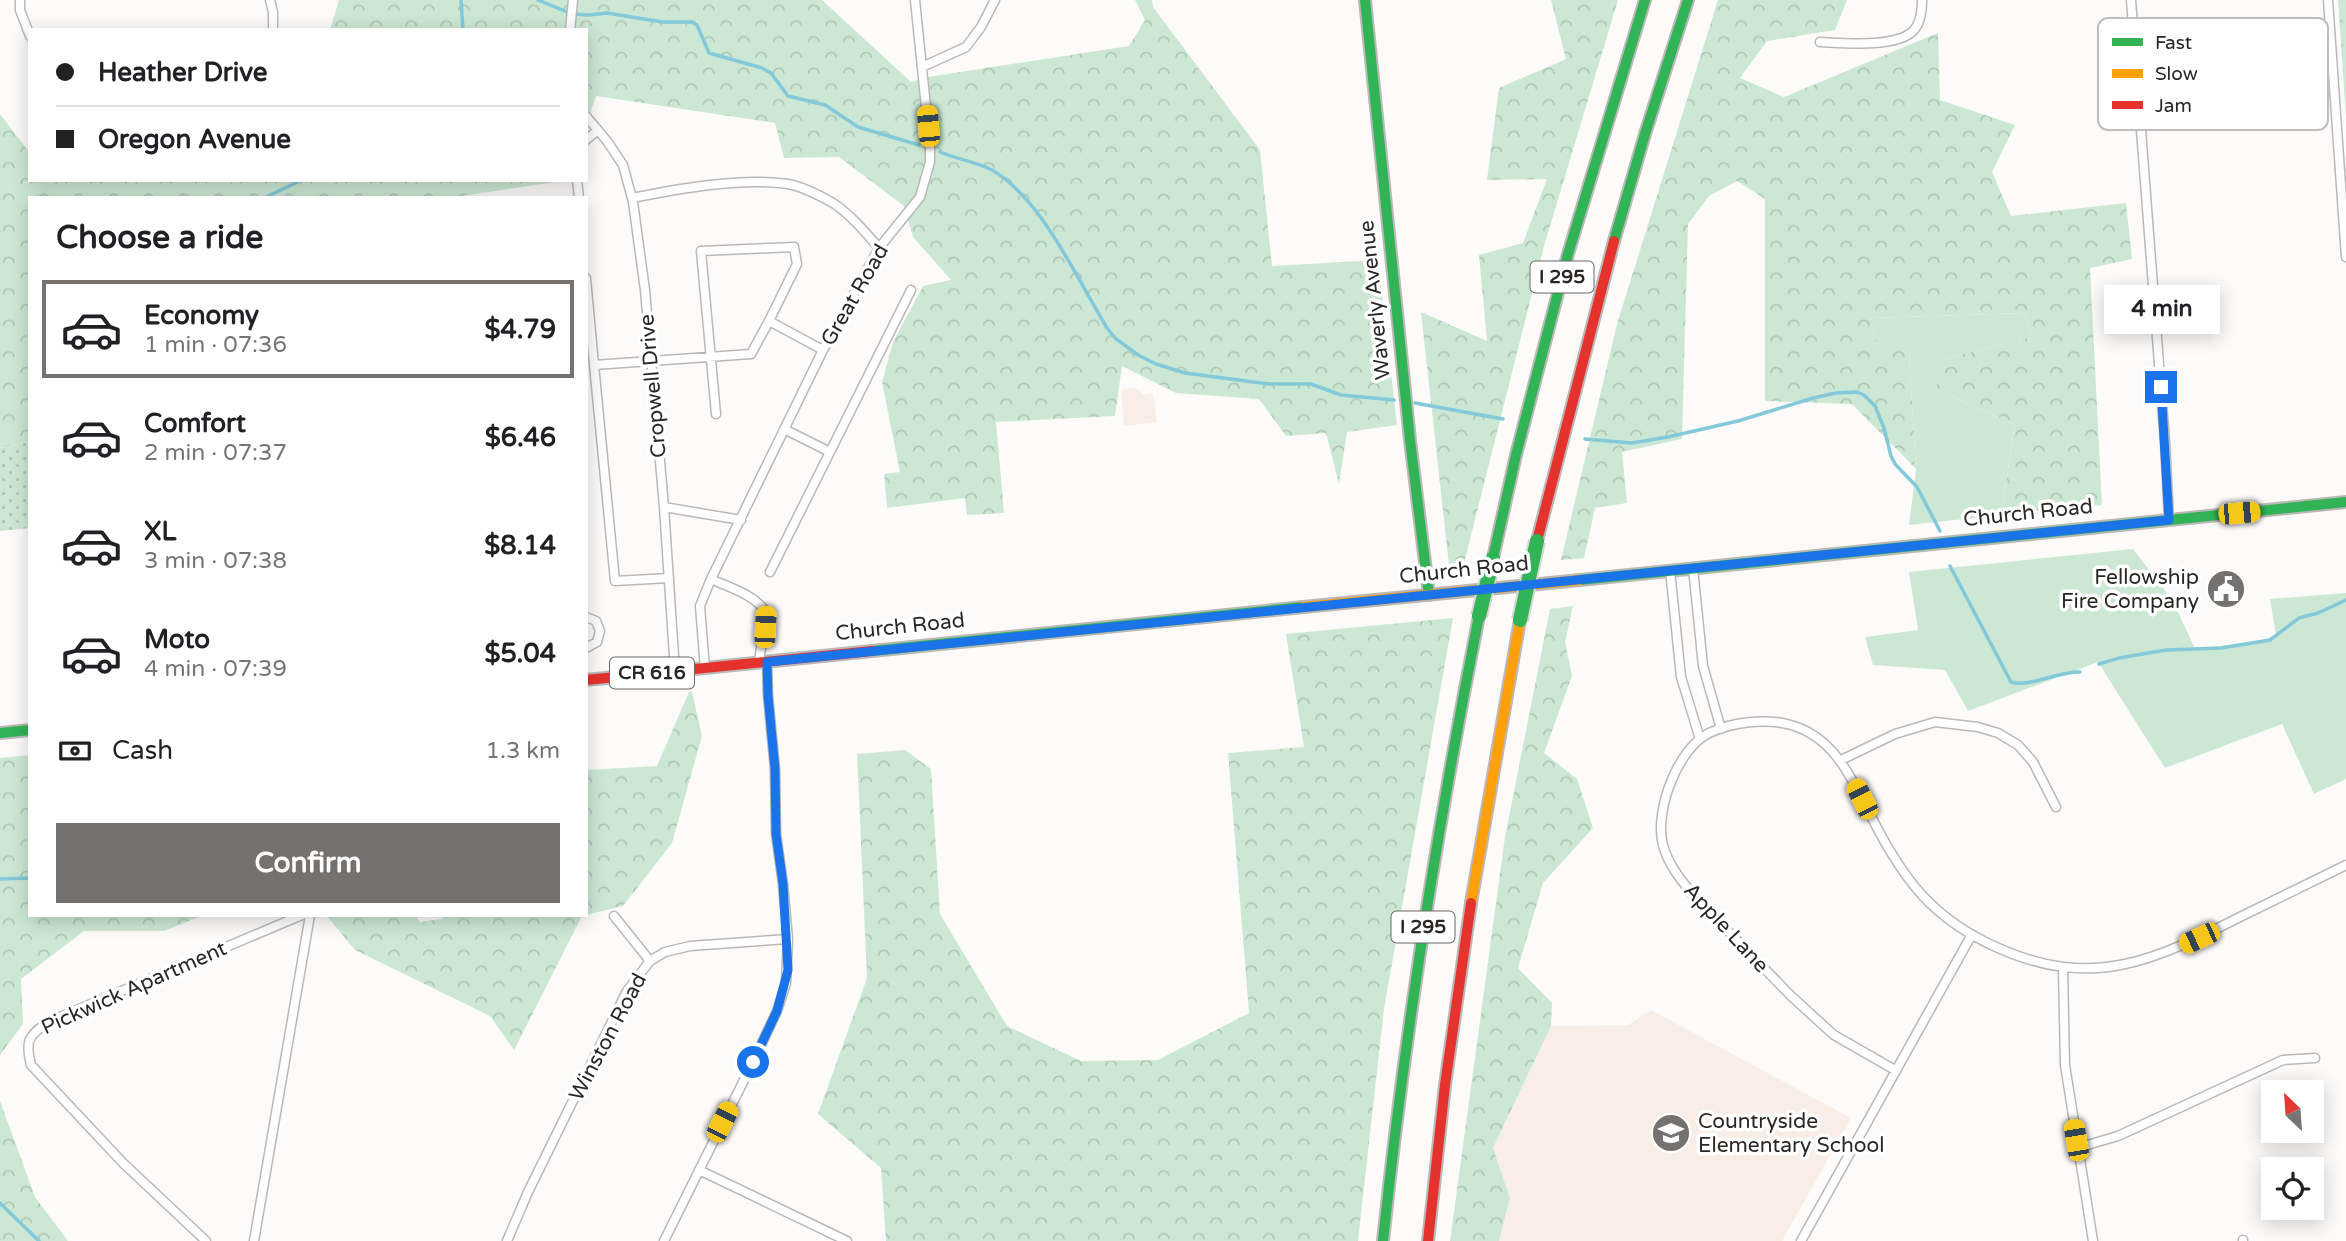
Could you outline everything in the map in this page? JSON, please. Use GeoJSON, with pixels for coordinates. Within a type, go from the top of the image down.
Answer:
{"type":"FeatureCollection","features":[{"type":"Feature","properties":{"kind":"main road","name":"Waverly Avenue"},"geometry":{"type":"LineString","coordinates":[[1365,0],[1410,440],[1429,595]]}},
{"type":"Feature","properties":{"kind":"main road","name":"I 295"},"geometry":{"type":"LineString","coordinates":[[1383,1241],[1418,954],[1454,741],[1479,617],[1516,455],[1557,295],[1645,0]]}},
{"type":"Feature","properties":{"kind":"main road","name":"I 295"},"geometry":{"type":"LineString","coordinates":[[1428,1241],[1457,984],[1482,822],[1520,620],[1596,306],[1688,0]]}},
{"type":"Feature","properties":{"kind":"main road","name":"Church Road"},"geometry":{"type":"LineString","coordinates":[[588,680],[2346,502]]}},
{"type":"Feature","properties":{"kind":"main road"},"geometry":{"type":"LineString","coordinates":[[0,733],[28,730]]}},
{"type":"Feature","properties":{"kind":"street"},"geometry":{"type":"LineString","coordinates":[[20,0],[20,10],[28,31]]}},
{"type":"Feature","properties":{"kind":"street"},"geometry":{"type":"LineString","coordinates":[[270,0],[273,28]]}},
{"type":"Feature","properties":{"kind":"street"},"geometry":{"type":"LineString","coordinates":[[570,28],[573,0]]}},
{"type":"Feature","properties":{"kind":"street","name":"Great Road"},"geometry":{"type":"LineString","coordinates":[[705,669],[700,606],[711,579],[823,350],[879,248],[920,197],[928,172],[930,146],[915,0]]}},
{"type":"Feature","properties":{"kind":"street"},"geometry":{"type":"LineString","coordinates":[[922,67],[966,47],[981,27],[995,0]]}},
{"type":"Feature","properties":{"kind":"street"},"geometry":{"type":"LineString","coordinates":[[1820,42],[1890,42],[1906,37],[1916,30],[1921,16],[1922,0]]}},
{"type":"Feature","properties":{"kind":"street"},"geometry":{"type":"LineString","coordinates":[[2131,0],[2132,18]]}},
{"type":"Feature","properties":{"kind":"street"},"geometry":{"type":"LineString","coordinates":[[2328,0],[2346,257]]}},
{"type":"Feature","properties":{"kind":"street","name":"Cropwell Drive"},"geometry":{"type":"LineString","coordinates":[[588,118],[623,165],[632,198],[645,290],[675,671]]}},
{"type":"Feature","properties":{"kind":"street"},"geometry":{"type":"LineString","coordinates":[[588,138],[598,130]]}},
{"type":"Feature","properties":{"kind":"street"},"geometry":{"type":"LineString","coordinates":[[2141,130],[2169,520]]}},
{"type":"Feature","properties":{"kind":"street"},"geometry":{"type":"LineString","coordinates":[[632,198],[715,186],[762,182],[789,184],[806,189],[834,204],[879,248]]}},
{"type":"Feature","properties":{"kind":"street"},"geometry":{"type":"LineString","coordinates":[[594,365],[710,357],[751,354],[797,264],[794,247],[701,251],[710,357],[716,414]]}},
{"type":"Feature","properties":{"kind":"street"},"geometry":{"type":"LineString","coordinates":[[770,572],[911,290]]}},
{"type":"Feature","properties":{"kind":"street"},"geometry":{"type":"LineString","coordinates":[[588,300],[615,581],[669,578]]}},
{"type":"Feature","properties":{"kind":"street"},"geometry":{"type":"LineString","coordinates":[[769,321],[823,350]]}},
{"type":"Feature","properties":{"kind":"street"},"geometry":{"type":"LineString","coordinates":[[784,429],[830,453]]}},
{"type":"Feature","properties":{"kind":"street"},"geometry":{"type":"LineString","coordinates":[[664,507],[741,520]]}},
{"type":"Feature","properties":{"kind":"street"},"geometry":{"type":"LineString","coordinates":[[1693,568],[1703,666],[1721,729]]}},
{"type":"Feature","properties":{"kind":"street"},"geometry":{"type":"LineString","coordinates":[[1671,570],[1681,677],[1700,739],[1721,729],[1753,722],[1791,725],[1815,736],[1840,760],[1908,878],[1937,912],[1971,936],[2015,955],[2063,968],[2111,967],[2155,957],[2346,865]]}},
{"type":"Feature","properties":{"kind":"street"},"geometry":{"type":"LineString","coordinates":[[664,1241],[779,1004],[788,970],[788,939],[776,834],[775,769],[763,662],[766,612],[760,603],[749,596],[711,579]]}},
{"type":"Feature","properties":{"kind":"street"},"geometry":{"type":"LineString","coordinates":[[588,618],[596,621],[600,631],[597,642],[588,647]]}},
{"type":"Feature","properties":{"kind":"street"},"geometry":{"type":"LineString","coordinates":[[1840,760],[1895,734],[1935,722],[1978,727],[1998,733],[2018,745],[2033,762],[2056,807]]}},
{"type":"Feature","properties":{"kind":"street","name":"Apple Lane"},"geometry":{"type":"LineString","coordinates":[[1700,739],[1688,752],[1673,777],[1661,821],[1663,845],[1679,877],[1696,898],[1813,1016],[1835,1035],[1895,1070]]}},
{"type":"Feature","properties":{"kind":"street"},"geometry":{"type":"LineString","coordinates":[[614,916],[650,961]]}},
{"type":"Feature","properties":{"kind":"street","name":"Pickwick Apartment"},"geometry":{"type":"LineString","coordinates":[[205,1241],[123,1163],[31,1065],[27,1048],[33,1033],[48,1022],[297,917]]}},
{"type":"Feature","properties":{"kind":"street"},"geometry":{"type":"LineString","coordinates":[[254,1241],[310,917]]}},
{"type":"Feature","properties":{"kind":"street"},"geometry":{"type":"LineString","coordinates":[[1801,1241],[1971,936]]}},
{"type":"Feature","properties":{"kind":"street","name":"Winston Road"},"geometry":{"type":"LineString","coordinates":[[507,1241],[528,1192],[627,991],[650,961],[665,951],[690,946],[788,939]]}},
{"type":"Feature","properties":{"kind":"street"},"geometry":{"type":"LineString","coordinates":[[2063,968],[2065,1065],[2093,1241]]}},
{"type":"Feature","properties":{"kind":"street"},"geometry":{"type":"LineString","coordinates":[[2077,1148],[2118,1136],[2283,1060],[2315,1058]]}},
{"type":"Feature","properties":{"kind":"street"},"geometry":{"type":"LineString","coordinates":[[699,1170],[847,1241]]}},
{"type":"Feature","properties":{"kind":"shaded area"},"geometry":{"type":"Polygon","coordinates":[[[1136,388],[1144,395],[1153,393],[1157,422],[1124,426],[1121,390],[1136,388]]]}},
{"type":"Feature","properties":{"kind":"shaded area","name":"Countryside Elementary School"},"geometry":{"type":"Polygon","coordinates":[[[1651,1010],[1851,1118],[1782,1241],[1499,1241],[1510,1198],[1493,1148],[1551,1026],[1628,1025],[1651,1010]]]}},
{"type":"Feature","properties":{"kind":"green space"},"geometry":{"type":"Polygon","coordinates":[[[339,0],[822,0],[911,82],[928,77],[1129,46],[1145,20],[1135,0],[1152,0],[1153,7],[1260,150],[1272,266],[1378,260],[1397,425],[1347,432],[1339,484],[1326,433],[1286,436],[1259,399],[1176,393],[1122,366],[1115,416],[996,422],[1004,513],[967,515],[965,498],[887,508],[884,474],[900,472],[882,382],[893,342],[923,286],[951,280],[913,237],[904,206],[839,157],[784,158],[775,123],[596,96],[588,119],[588,28],[331,28],[339,0]]]}},
{"type":"Feature","properties":{"kind":"green space"},"geometry":{"type":"Polygon","coordinates":[[[1551,0],[1618,0],[1544,246],[1462,571],[1449,565],[1421,312],[1487,341],[1479,255],[1523,243],[1547,179],[1487,180],[1499,88],[1566,59],[1551,0]]]}},
{"type":"Feature","properties":{"kind":"green space"},"geometry":{"type":"Polygon","coordinates":[[[1718,0],[1847,0],[1835,30],[1767,41],[1740,78],[1784,97],[1938,33],[1940,100],[2015,125],[1992,172],[2011,216],[2126,203],[2132,259],[2090,268],[2102,505],[2001,515],[2015,424],[1937,390],[1937,361],[2031,337],[2025,313],[1869,318],[1877,343],[1909,353],[1916,469],[1852,404],[1765,401],[1765,199],[1737,181],[1709,196],[1688,224],[1682,439],[1622,452],[1627,503],[1595,508],[1584,558],[1561,560],[1617,324],[1718,0]]]}},
{"type":"Feature","properties":{"kind":"green space"},"geometry":{"type":"Polygon","coordinates":[[[2338,0],[2346,0],[2346,118],[2338,0]]]}},
{"type":"Feature","properties":{"kind":"green space"},"geometry":{"type":"Polygon","coordinates":[[[0,114],[28,150],[28,182],[555,182],[462,196],[28,196],[28,442],[0,448],[0,114]]]}},
{"type":"Feature","properties":{"kind":"green space"},"geometry":{"type":"Polygon","coordinates":[[[2025,313],[2031,337],[1937,361],[1937,390],[2015,424],[2001,515],[1909,525],[1916,469],[1909,354],[1877,343],[1869,318],[2025,313]]]}},
{"type":"Feature","properties":{"kind":"green space"},"geometry":{"type":"Polygon","coordinates":[[[28,442],[28,528],[0,531],[0,448],[28,442]]]}},
{"type":"Feature","properties":{"kind":"green space"},"geometry":{"type":"Polygon","coordinates":[[[2133,549],[2173,601],[2195,649],[2261,641],[2276,635],[2270,599],[2346,593],[2346,779],[2314,794],[2282,724],[2165,768],[2098,662],[1968,711],[1945,670],[1873,665],[1865,637],[1918,630],[1909,572],[2133,549]]]}},
{"type":"Feature","properties":{"kind":"green space"},"geometry":{"type":"Polygon","coordinates":[[[1573,606],[1565,642],[1572,676],[1544,753],[1577,779],[1593,828],[1543,883],[1518,968],[1552,1003],[1551,1026],[1493,1148],[1510,1198],[1499,1241],[1450,1241],[1505,837],[1550,609],[1573,606]]]}},
{"type":"Feature","properties":{"kind":"green space"},"geometry":{"type":"Polygon","coordinates":[[[1453,618],[1384,1009],[1358,1241],[886,1241],[881,1168],[818,1114],[867,978],[857,754],[905,750],[931,769],[940,914],[1007,1026],[1081,1061],[1158,1060],[1249,1013],[1228,753],[1304,747],[1286,634],[1453,618]]]}},
{"type":"Feature","properties":{"kind":"green space"},"geometry":{"type":"Polygon","coordinates":[[[689,692],[692,692],[702,736],[672,843],[623,906],[588,915],[588,770],[657,766],[689,692]]]}},
{"type":"Feature","properties":{"kind":"green space"},"geometry":{"type":"Polygon","coordinates":[[[28,755],[28,917],[199,917],[164,931],[84,931],[21,979],[23,1024],[0,1055],[0,758],[28,755]]]}},
{"type":"Feature","properties":{"kind":"green space"},"geometry":{"type":"Polygon","coordinates":[[[328,917],[416,917],[420,922],[443,917],[581,917],[514,1050],[490,1016],[355,950],[328,917]]]}},
{"type":"Feature","properties":{"kind":"green space"},"geometry":{"type":"Polygon","coordinates":[[[0,1101],[35,1197],[68,1241],[0,1241],[0,1101]]]}},
{"type":"Feature","properties":{"kind":"waterway"},"geometry":{"type":"LineString","coordinates":[[461,0],[463,28]]}},
{"type":"Feature","properties":{"kind":"waterway"},"geometry":{"type":"LineString","coordinates":[[538,0],[572,14],[607,13],[663,22],[691,22],[697,25],[709,53],[762,68],[771,73],[788,96],[825,105],[858,127],[919,145]]}},
{"type":"Feature","properties":{"kind":"waterway"},"geometry":{"type":"LineString","coordinates":[[940,152],[992,170],[1027,200],[1057,241],[1107,328],[1115,338],[1138,355],[1185,373],[1269,384],[1311,384],[1341,395],[1394,400]]}},
{"type":"Feature","properties":{"kind":"waterway"},"geometry":{"type":"LineString","coordinates":[[268,196],[298,182]]}},
{"type":"Feature","properties":{"kind":"waterway"},"geometry":{"type":"LineString","coordinates":[[1585,439],[1632,443],[1668,437],[1738,421],[1813,398],[1857,392],[1875,406],[1895,464],[1917,487],[1940,531]]}},
{"type":"Feature","properties":{"kind":"waterway"},"geometry":{"type":"LineString","coordinates":[[1415,403],[1503,419]]}},
{"type":"Feature","properties":{"kind":"waterway"},"geometry":{"type":"LineString","coordinates":[[1950,566],[2011,682],[2026,683],[2080,672]]}},
{"type":"Feature","properties":{"kind":"waterway"},"geometry":{"type":"LineString","coordinates":[[2099,664],[2166,650],[2221,648],[2270,640],[2299,618],[2318,613],[2346,600]]}},
{"type":"Feature","properties":{"kind":"waterway"},"geometry":{"type":"LineString","coordinates":[[0,879],[28,878]]}},
{"type":"Feature","properties":{"kind":"waterway"},"geometry":{"type":"LineString","coordinates":[[0,1203],[39,1241]]}},
{"type":"Feature","properties":{"kind":"traffic: fast"},"geometry":{"type":"LineString","coordinates":[[1365,0],[1410,440],[1429,595]]}},
{"type":"Feature","properties":{"kind":"traffic: fast"},"geometry":{"type":"LineString","coordinates":[[1493,558],[1516,455],[1568,254],[1645,0]]}},
{"type":"Feature","properties":{"kind":"traffic: fast"},"geometry":{"type":"LineString","coordinates":[[1614,241],[1688,0]]}},
{"type":"Feature","properties":{"kind":"traffic: fast"},"geometry":{"type":"LineString","coordinates":[[1580,580],[2346,502]]}},
{"type":"Feature","properties":{"kind":"traffic: fast"},"geometry":{"type":"LineString","coordinates":[[1520,620],[1537,541]]}},
{"type":"Feature","properties":{"kind":"traffic: fast"},"geometry":{"type":"LineString","coordinates":[[1479,616],[1493,558]]}},
{"type":"Feature","properties":{"kind":"traffic: fast"},"geometry":{"type":"LineString","coordinates":[[872,651],[1303,607]]}},
{"type":"Feature","properties":{"kind":"traffic: fast"},"geometry":{"type":"LineString","coordinates":[[1383,1241],[1424,927],[1479,616]]}},
{"type":"Feature","properties":{"kind":"traffic: fast"},"geometry":{"type":"LineString","coordinates":[[0,733],[28,730]]}},
{"type":"Feature","properties":{"kind":"traffic: slow"},"geometry":{"type":"LineString","coordinates":[[1303,607],[1580,580]]}},
{"type":"Feature","properties":{"kind":"traffic: slow"},"geometry":{"type":"LineString","coordinates":[[1471,903],[1520,620]]}},
{"type":"Feature","properties":{"kind":"traffic: jam"},"geometry":{"type":"LineString","coordinates":[[1537,541],[1614,241]]}},
{"type":"Feature","properties":{"kind":"traffic: jam"},"geometry":{"type":"LineString","coordinates":[[588,680],[872,651]]}},
{"type":"Feature","properties":{"kind":"traffic: jam"},"geometry":{"type":"LineString","coordinates":[[1428,1241],[1445,1085],[1471,903]]}},
{"type":"Feature","properties":{"kind":"place","name":"Fellowship Fire Company"},"geometry":{"type":"Point","coordinates":[2226,589]}},
{"type":"Feature","properties":{"kind":"place","name":"Countryside Elementary School"},"geometry":{"type":"Point","coordinates":[1671,1133]}},
{"type":"Feature","properties":{"kind":"route"},"geometry":{"type":"LineString","coordinates":[[753,1062],[777,1011],[788,970],[788,939],[776,834],[775,769],[767,662],[2169,520],[2161,387]]}}]}
